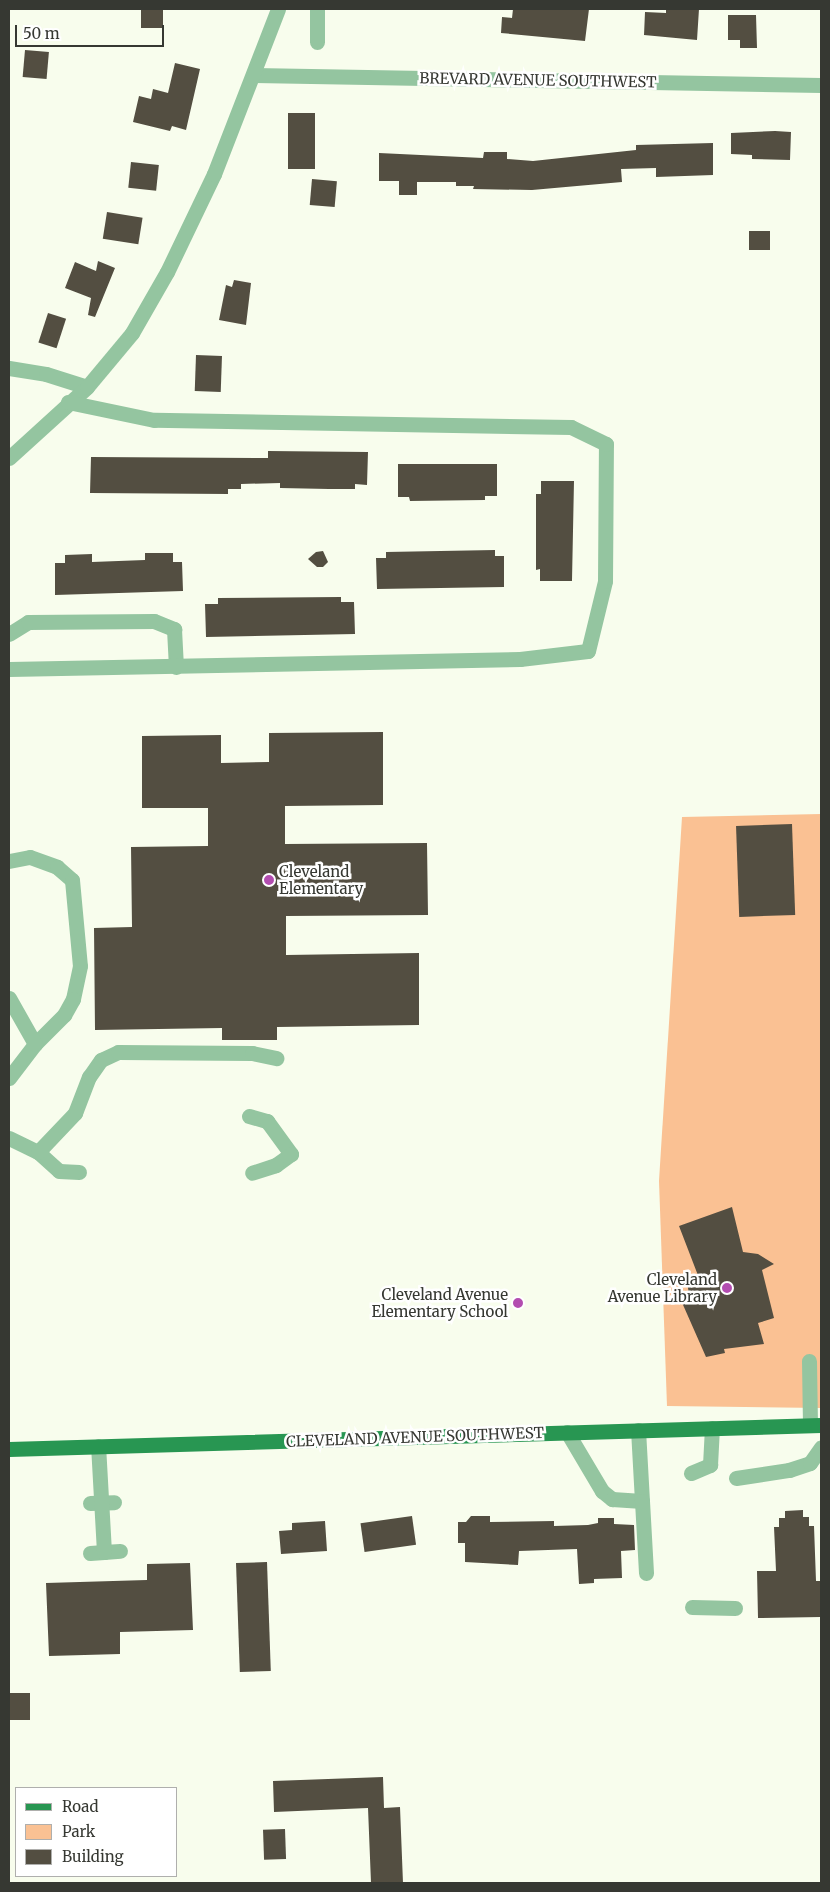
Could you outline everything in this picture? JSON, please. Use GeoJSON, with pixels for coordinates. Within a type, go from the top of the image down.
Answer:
{"type":"FeatureCollection","features":[{"type":"Feature","properties":{"kind":"main road","name":"CLEVELAND AVENUE SOUTHWEST"},"geometry":{"type":"LineString","coordinates":[[9,1449],[816,1425]]}},
{"type":"Feature","properties":{"kind":"street"},"geometry":{"type":"LineString","coordinates":[[9,458],[68,402],[87,387],[132,333],[167,272],[214,174],[278,9]]}},
{"type":"Feature","properties":{"kind":"street"},"geometry":{"type":"LineString","coordinates":[[317,9],[317,42]]}},
{"type":"Feature","properties":{"kind":"street","name":"BREVARD AVENUE SOUTHWEST"},"geometry":{"type":"LineString","coordinates":[[254,75],[821,85]]}},
{"type":"Feature","properties":{"kind":"street"},"geometry":{"type":"LineString","coordinates":[[9,368],[46,374],[87,387]]}},
{"type":"Feature","properties":{"kind":"street"},"geometry":{"type":"LineString","coordinates":[[9,669],[520,659],[588,651],[605,581],[606,444],[571,426],[154,420],[68,402]]}},
{"type":"Feature","properties":{"kind":"street"},"geometry":{"type":"LineString","coordinates":[[9,634],[28,622],[154,621],[174,629],[176,667]]}},
{"type":"Feature","properties":{"kind":"street"},"geometry":{"type":"LineString","coordinates":[[9,861],[30,857],[57,867],[72,880],[76,895],[80,966],[72,999],[64,1016],[35,1044],[9,1078]]}},
{"type":"Feature","properties":{"kind":"street"},"geometry":{"type":"LineString","coordinates":[[9,998],[35,1044]]}},
{"type":"Feature","properties":{"kind":"street"},"geometry":{"type":"LineString","coordinates":[[38,1152],[75,1113],[89,1077],[101,1060],[118,1052],[252,1053],[276,1058]]}},
{"type":"Feature","properties":{"kind":"street"},"geometry":{"type":"LineString","coordinates":[[249,1116],[267,1121],[291,1154],[276,1165],[252,1173]]}},
{"type":"Feature","properties":{"kind":"street"},"geometry":{"type":"LineString","coordinates":[[9,1138],[38,1152],[59,1171],[79,1172]]}},
{"type":"Feature","properties":{"kind":"street"},"geometry":{"type":"LineString","coordinates":[[809,1361],[816,1425]]}},
{"type":"Feature","properties":{"kind":"street"},"geometry":{"type":"LineString","coordinates":[[691,1473],[710,1466],[712,1428]]}},
{"type":"Feature","properties":{"kind":"street"},"geometry":{"type":"LineString","coordinates":[[638,1430],[646,1573]]}},
{"type":"Feature","properties":{"kind":"street"},"geometry":{"type":"LineString","coordinates":[[567,1432],[602,1491],[612,1500],[642,1501]]}},
{"type":"Feature","properties":{"kind":"street"},"geometry":{"type":"LineString","coordinates":[[98,1446],[102,1503],[97,1552],[120,1551]]}},
{"type":"Feature","properties":{"kind":"street"},"geometry":{"type":"LineString","coordinates":[[736,1478],[789,1470],[810,1463],[821,1447]]}},
{"type":"Feature","properties":{"kind":"street"},"geometry":{"type":"LineString","coordinates":[[692,1607],[735,1608]]}},
{"type":"Feature","properties":{"kind":"green space"},"geometry":{"type":"Polygon","coordinates":[[[821,814],[821,1408],[667,1406],[659,1181],[682,817],[821,814]]]}},
{"type":"Feature","properties":{"kind":"building"},"geometry":{"type":"Polygon","coordinates":[[[141,9],[163,9],[163,28],[141,28],[141,9]]]}},
{"type":"Feature","properties":{"kind":"building"},"geometry":{"type":"Polygon","coordinates":[[[513,9],[589,9],[585,41],[501,33],[502,17],[512,18],[513,9]]]}},
{"type":"Feature","properties":{"kind":"building"},"geometry":{"type":"Polygon","coordinates":[[[666,9],[699,9],[697,40],[644,35],[645,12],[666,13],[666,9]]]}},
{"type":"Feature","properties":{"kind":"building"},"geometry":{"type":"Polygon","coordinates":[[[728,15],[756,15],[757,48],[740,48],[740,40],[728,40],[728,15]]]}},
{"type":"Feature","properties":{"kind":"building"},"geometry":{"type":"Polygon","coordinates":[[[25,50],[49,52],[47,79],[23,77],[25,50]]]}},
{"type":"Feature","properties":{"kind":"building"},"geometry":{"type":"Polygon","coordinates":[[[175,63],[200,69],[186,130],[172,126],[170,131],[133,122],[139,96],[151,99],[153,89],[168,93],[175,63]]]}},
{"type":"Feature","properties":{"kind":"building"},"geometry":{"type":"Polygon","coordinates":[[[288,113],[315,113],[315,169],[288,169],[288,113]]]}},
{"type":"Feature","properties":{"kind":"building"},"geometry":{"type":"Polygon","coordinates":[[[791,132],[790,160],[752,159],[752,155],[731,154],[731,133],[791,132]]]}},
{"type":"Feature","properties":{"kind":"building"},"geometry":{"type":"Polygon","coordinates":[[[713,143],[713,175],[656,177],[656,168],[621,169],[622,182],[532,190],[473,189],[474,186],[456,186],[456,182],[417,182],[417,195],[399,195],[399,181],[379,181],[379,153],[483,158],[484,152],[507,152],[507,159],[533,161],[636,150],[636,145],[713,143]]]}},
{"type":"Feature","properties":{"kind":"building"},"geometry":{"type":"Polygon","coordinates":[[[131,162],[159,165],[156,191],[128,188],[131,162]]]}},
{"type":"Feature","properties":{"kind":"building"},"geometry":{"type":"Polygon","coordinates":[[[312,179],[337,181],[335,207],[310,205],[312,179]]]}},
{"type":"Feature","properties":{"kind":"building"},"geometry":{"type":"Polygon","coordinates":[[[107,212],[143,218],[138,244],[103,239],[107,212]]]}},
{"type":"Feature","properties":{"kind":"building"},"geometry":{"type":"Polygon","coordinates":[[[749,231],[770,231],[770,250],[749,250],[749,231]]]}},
{"type":"Feature","properties":{"kind":"building"},"geometry":{"type":"Polygon","coordinates":[[[98,261],[115,268],[95,317],[88,315],[91,298],[65,288],[75,262],[96,271],[98,261]]]}},
{"type":"Feature","properties":{"kind":"building"},"geometry":{"type":"Polygon","coordinates":[[[234,280],[251,283],[246,325],[219,320],[226,285],[232,287],[234,280]]]}},
{"type":"Feature","properties":{"kind":"building"},"geometry":{"type":"Polygon","coordinates":[[[48,313],[66,319],[56,348],[38,342],[48,313]]]}},
{"type":"Feature","properties":{"kind":"building"},"geometry":{"type":"Polygon","coordinates":[[[196,355],[222,356],[221,392],[195,391],[196,355]]]}},
{"type":"Feature","properties":{"kind":"building"},"geometry":{"type":"Polygon","coordinates":[[[268,451],[368,452],[367,485],[355,484],[355,489],[329,489],[280,488],[280,483],[241,484],[241,489],[228,489],[228,494],[90,493],[91,457],[268,458],[268,451]]]}},
{"type":"Feature","properties":{"kind":"building"},"geometry":{"type":"Polygon","coordinates":[[[398,464],[497,464],[497,496],[485,496],[485,500],[410,501],[409,497],[398,497],[398,464]]]}},
{"type":"Feature","properties":{"kind":"building"},"geometry":{"type":"Polygon","coordinates":[[[541,481],[574,481],[572,581],[540,581],[540,569],[536,570],[536,494],[541,494],[541,481]]]}},
{"type":"Feature","properties":{"kind":"building"},"geometry":{"type":"Polygon","coordinates":[[[495,550],[495,556],[504,556],[504,587],[377,589],[376,558],[386,558],[386,552],[495,550]]]}},
{"type":"Feature","properties":{"kind":"building"},"geometry":{"type":"Polygon","coordinates":[[[323,551],[328,562],[323,567],[317,567],[308,559],[316,552],[323,551]]]}},
{"type":"Feature","properties":{"kind":"building"},"geometry":{"type":"Polygon","coordinates":[[[145,553],[173,553],[173,562],[182,562],[183,591],[55,595],[55,563],[65,563],[65,555],[92,554],[92,562],[145,560],[145,553]]]}},
{"type":"Feature","properties":{"kind":"building"},"geometry":{"type":"Polygon","coordinates":[[[341,597],[341,602],[354,602],[355,634],[206,637],[205,604],[218,604],[218,598],[341,597]]]}},
{"type":"Feature","properties":{"kind":"building","name":"Cleveland Elementary"},"geometry":{"type":"Polygon","coordinates":[[[383,732],[383,805],[285,806],[285,844],[427,843],[428,915],[286,916],[286,955],[419,953],[419,1025],[277,1027],[277,1040],[222,1040],[222,1028],[95,1030],[94,928],[132,927],[131,847],[208,846],[208,808],[142,808],[142,736],[221,735],[221,763],[269,762],[269,733],[383,732]]]}},
{"type":"Feature","properties":{"kind":"building"},"geometry":{"type":"Polygon","coordinates":[[[792,824],[795,915],[739,917],[736,826],[792,824]]]}},
{"type":"Feature","properties":{"kind":"building","name":"Cleveland Avenue Library"},"geometry":{"type":"Polygon","coordinates":[[[732,1207],[743,1252],[758,1254],[774,1264],[762,1270],[774,1318],[758,1323],[764,1344],[724,1349],[725,1353],[706,1357],[680,1298],[689,1294],[687,1282],[699,1278],[679,1226],[732,1207]]]}},
{"type":"Feature","properties":{"kind":"building"},"geometry":{"type":"Polygon","coordinates":[[[803,1510],[803,1517],[809,1517],[809,1526],[814,1526],[816,1581],[821,1581],[821,1617],[758,1618],[757,1571],[776,1571],[774,1527],[779,1527],[779,1518],[785,1518],[785,1511],[803,1510]]]}},
{"type":"Feature","properties":{"kind":"building"},"geometry":{"type":"Polygon","coordinates":[[[412,1516],[416,1545],[365,1552],[361,1523],[412,1516]]]}},
{"type":"Feature","properties":{"kind":"building"},"geometry":{"type":"Polygon","coordinates":[[[471,1516],[490,1516],[490,1522],[554,1521],[554,1526],[588,1525],[598,1523],[598,1518],[614,1518],[614,1524],[634,1525],[635,1550],[621,1551],[622,1578],[594,1579],[594,1583],[579,1584],[577,1549],[519,1551],[518,1565],[465,1562],[465,1543],[458,1543],[458,1522],[466,1522],[471,1516]]]}},
{"type":"Feature","properties":{"kind":"building"},"geometry":{"type":"Polygon","coordinates":[[[325,1521],[327,1551],[281,1554],[279,1531],[292,1530],[292,1523],[325,1521]]]}},
{"type":"Feature","properties":{"kind":"building"},"geometry":{"type":"Polygon","coordinates":[[[267,1562],[271,1671],[240,1672],[236,1563],[267,1562]]]}},
{"type":"Feature","properties":{"kind":"building"},"geometry":{"type":"Polygon","coordinates":[[[190,1563],[193,1630],[120,1632],[120,1654],[49,1656],[46,1583],[147,1580],[147,1564],[190,1563]]]}},
{"type":"Feature","properties":{"kind":"building"},"geometry":{"type":"Polygon","coordinates":[[[9,1693],[30,1693],[30,1720],[9,1720],[9,1693]]]}},
{"type":"Feature","properties":{"kind":"building"},"geometry":{"type":"Polygon","coordinates":[[[383,1777],[384,1808],[400,1807],[403,1883],[371,1883],[368,1808],[274,1812],[273,1781],[383,1777]]]}},
{"type":"Feature","properties":{"kind":"building"},"geometry":{"type":"Polygon","coordinates":[[[285,1829],[286,1859],[264,1860],[263,1830],[285,1829]]]}},
{"type":"Feature","properties":{"kind":"place","name":"Cleveland Elementary"},"geometry":{"type":"Point","coordinates":[269,880]}},
{"type":"Feature","properties":{"kind":"place","name":"Cleveland Avenue Library"},"geometry":{"type":"Point","coordinates":[727,1288]}},
{"type":"Feature","properties":{"kind":"place","name":"Cleveland Avenue Elementary School"},"geometry":{"type":"Point","coordinates":[518,1303]}}]}
